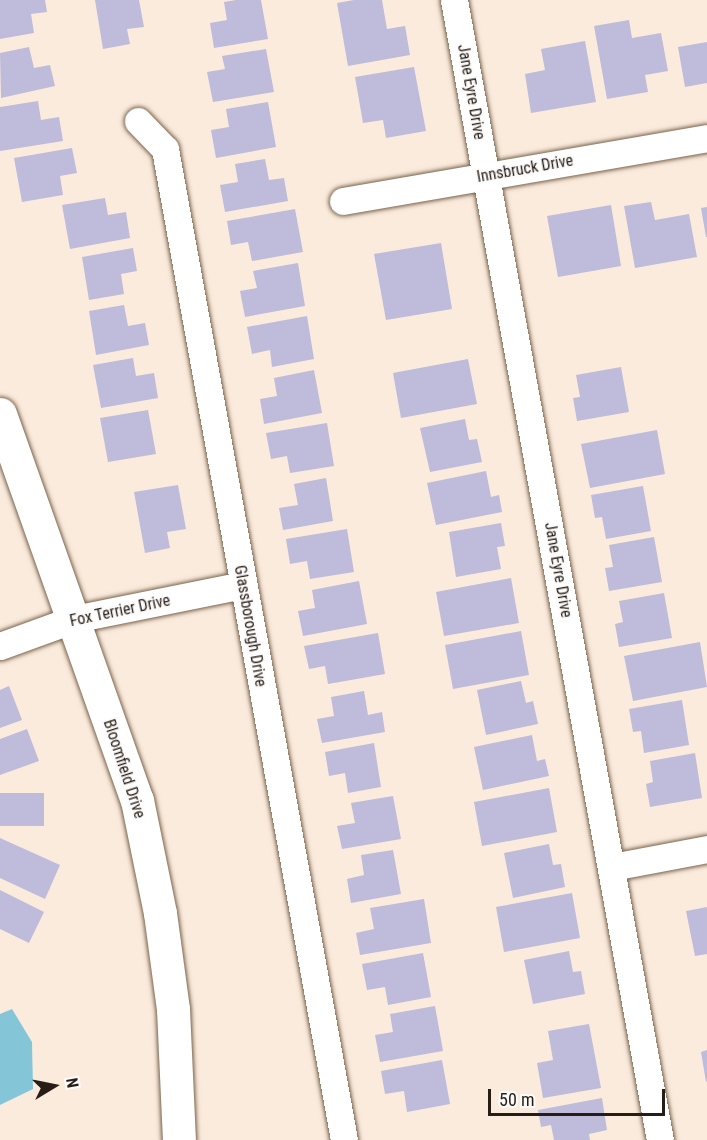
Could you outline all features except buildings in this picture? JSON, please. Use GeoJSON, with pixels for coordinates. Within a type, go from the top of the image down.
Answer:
{"type":"FeatureCollection","features":[{"type":"Feature","properties":{"kind":"street","name":"Jane Eyre Drive"},"geometry":{"type":"LineString","coordinates":[[454,0],[660,1140]]}},
{"type":"Feature","properties":{"kind":"street","name":"Glassborough Drive"},"geometry":{"type":"LineString","coordinates":[[138,121],[165,149],[344,1140]]}},
{"type":"Feature","properties":{"kind":"street","name":"Innsbruck Drive"},"geometry":{"type":"LineString","coordinates":[[343,201],[707,138]]}},
{"type":"Feature","properties":{"kind":"street","name":"Bloomfield Drive"},"geometry":{"type":"LineString","coordinates":[[0,414],[137,800],[158,902],[173,1009],[179,1140]]}},
{"type":"Feature","properties":{"kind":"street","name":"Fox Terrier Drive"},"geometry":{"type":"LineString","coordinates":[[0,646],[74,619],[242,585]]}},
{"type":"Feature","properties":{"kind":"street"},"geometry":{"type":"LineString","coordinates":[[612,867],[707,849]]}},
{"type":"Feature","properties":{"kind":"water"},"geometry":{"type":"Polygon","coordinates":[[[12,1009],[32,1042],[33,1089],[0,1105],[0,1014],[12,1009]]]}}]}
